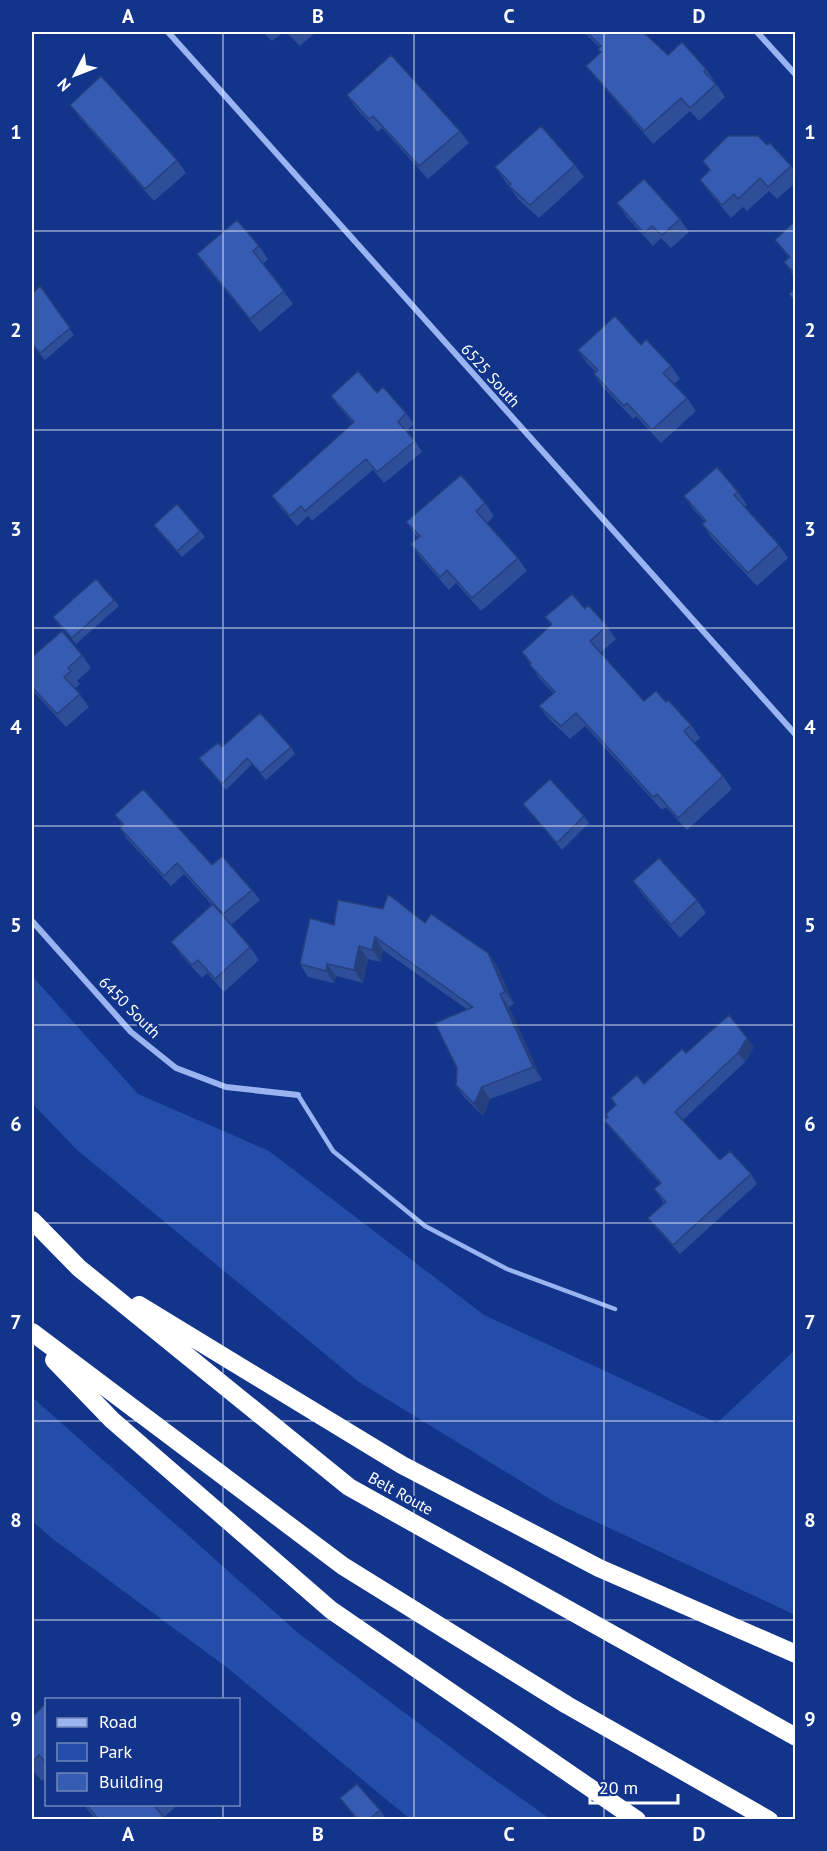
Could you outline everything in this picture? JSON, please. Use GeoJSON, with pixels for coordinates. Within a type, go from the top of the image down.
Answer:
{"type":"FeatureCollection","features":[{"type":"Feature","properties":{"kind":"highway","name":"Belt Route"},"geometry":{"type":"LineString","coordinates":[[32,1220],[79,1268],[349,1487],[795,1737]]}},
{"type":"Feature","properties":{"kind":"highway"},"geometry":{"type":"LineString","coordinates":[[79,1268],[402,1465],[598,1568],[795,1654]]}},
{"type":"Feature","properties":{"kind":"highway"},"geometry":{"type":"LineString","coordinates":[[32,1332],[343,1566],[567,1705],[769,1820]]}},
{"type":"Feature","properties":{"kind":"highway"},"geometry":{"type":"LineString","coordinates":[[32,1337],[112,1420],[332,1610],[638,1820]]}},
{"type":"Feature","properties":{"kind":"street","name":"6525 South"},"geometry":{"type":"LineString","coordinates":[[168,32],[795,735]]}},
{"type":"Feature","properties":{"kind":"street"},"geometry":{"type":"LineString","coordinates":[[757,32],[795,75]]}},
{"type":"Feature","properties":{"kind":"street","name":"6450 South"},"geometry":{"type":"LineString","coordinates":[[32,921],[131,1032],[176,1068],[226,1087],[298,1095]]}},
{"type":"Feature","properties":{"kind":"lane"},"geometry":{"type":"LineString","coordinates":[[298,1095],[333,1151],[425,1226],[507,1269],[615,1310]]}},
{"type":"Feature","properties":{"kind":"green space"},"geometry":{"type":"Polygon","coordinates":[[[32,976],[138,1094],[269,1151],[484,1315],[717,1423],[795,1350],[795,1615],[558,1504],[359,1382],[76,1149],[32,1103],[32,976]]]}},
{"type":"Feature","properties":{"kind":"green space"},"geometry":{"type":"Polygon","coordinates":[[[32,1397],[297,1632],[550,1819],[410,1819],[229,1669],[53,1539],[32,1521],[32,1397]]]}},
{"type":"Feature","properties":{"kind":"building"},"geometry":{"type":"Polygon","coordinates":[[[587,32],[643,32],[668,55],[682,42],[716,84],[690,108],[681,98],[644,131],[586,66],[601,52],[598,49],[601,46],[587,32]]]}},
{"type":"Feature","properties":{"kind":"building"},"geometry":{"type":"Polygon","coordinates":[[[391,55],[460,131],[419,166],[373,116],[369,119],[347,95],[391,55]]]}},
{"type":"Feature","properties":{"kind":"building"},"geometry":{"type":"Polygon","coordinates":[[[101,76],[177,160],[145,189],[70,105],[101,76]]]}},
{"type":"Feature","properties":{"kind":"building"},"geometry":{"type":"Polygon","coordinates":[[[541,126],[575,165],[530,205],[509,186],[511,184],[495,167],[541,126]]]}},
{"type":"Feature","properties":{"kind":"building"},"geometry":{"type":"Polygon","coordinates":[[[728,136],[758,136],[767,145],[770,143],[791,166],[768,187],[760,178],[738,199],[734,194],[722,205],[700,180],[710,170],[703,161],[728,136]]]}},
{"type":"Feature","properties":{"kind":"building"},"geometry":{"type":"Polygon","coordinates":[[[644,179],[680,219],[662,235],[652,226],[644,233],[617,203],[644,179]]]}},
{"type":"Feature","properties":{"kind":"building"},"geometry":{"type":"Polygon","coordinates":[[[237,220],[259,246],[253,251],[284,291],[250,319],[197,254],[237,220]]]}},
{"type":"Feature","properties":{"kind":"building"},"geometry":{"type":"Polygon","coordinates":[[[795,221],[795,274],[784,262],[790,257],[775,240],[795,221]]]}},
{"type":"Feature","properties":{"kind":"building"},"geometry":{"type":"Polygon","coordinates":[[[40,286],[70,328],[40,353],[32,344],[32,294],[40,286]]]}},
{"type":"Feature","properties":{"kind":"building"},"geometry":{"type":"Polygon","coordinates":[[[795,288],[795,301],[789,294],[795,288]]]}},
{"type":"Feature","properties":{"kind":"building"},"geometry":{"type":"Polygon","coordinates":[[[615,316],[641,345],[646,339],[671,366],[663,373],[687,398],[652,430],[627,403],[624,406],[594,374],[598,370],[578,350],[615,316]]]}},
{"type":"Feature","properties":{"kind":"building"},"geometry":{"type":"Polygon","coordinates":[[[358,371],[377,393],[383,387],[406,413],[398,422],[415,441],[377,472],[366,459],[305,511],[301,506],[290,516],[272,496],[354,422],[331,396],[358,371]]]}},
{"type":"Feature","properties":{"kind":"building"},"geometry":{"type":"Polygon","coordinates":[[[717,467],[738,492],[734,495],[779,545],[748,573],[702,524],[706,521],[684,496],[717,467]]]}},
{"type":"Feature","properties":{"kind":"building"},"geometry":{"type":"Polygon","coordinates":[[[461,475],[485,503],[476,511],[518,558],[472,598],[447,570],[440,577],[411,544],[420,536],[406,522],[461,475]]]}},
{"type":"Feature","properties":{"kind":"building"},"geometry":{"type":"Polygon","coordinates":[[[177,504],[200,531],[177,551],[154,525],[177,504]]]}},
{"type":"Feature","properties":{"kind":"building"},"geometry":{"type":"Polygon","coordinates":[[[96,579],[114,600],[72,638],[53,617],[96,579]]]}},
{"type":"Feature","properties":{"kind":"building"},"geometry":{"type":"Polygon","coordinates":[[[572,594],[585,609],[588,605],[607,626],[590,641],[644,701],[656,691],[666,702],[668,700],[691,725],[684,731],[723,776],[678,818],[657,794],[653,797],[576,713],[561,726],[539,706],[555,692],[530,665],[531,663],[522,652],[552,624],[545,617],[572,594]]]}},
{"type":"Feature","properties":{"kind":"building"},"geometry":{"type":"Polygon","coordinates":[[[62,631],[82,655],[68,668],[71,671],[64,677],[80,694],[57,714],[32,687],[32,657],[62,631]]]}},
{"type":"Feature","properties":{"kind":"building"},"geometry":{"type":"Polygon","coordinates":[[[260,713],[291,747],[261,773],[247,758],[222,784],[199,758],[218,743],[222,747],[260,713]]]}},
{"type":"Feature","properties":{"kind":"building"},"geometry":{"type":"Polygon","coordinates":[[[550,779],[584,816],[557,843],[523,804],[550,779]]]}},
{"type":"Feature","properties":{"kind":"building"},"geometry":{"type":"Polygon","coordinates":[[[143,789],[212,865],[222,856],[252,890],[223,914],[177,863],[164,876],[120,828],[124,825],[115,815],[143,789]]]}},
{"type":"Feature","properties":{"kind":"building"},"geometry":{"type":"Polygon","coordinates":[[[659,858],[697,900],[671,925],[633,881],[659,858]]]}},
{"type":"Feature","properties":{"kind":"building"},"geometry":{"type":"Polygon","coordinates":[[[388,894],[425,923],[431,914],[488,953],[505,992],[500,994],[533,1067],[482,1087],[474,1104],[456,1085],[457,1068],[435,1023],[473,1007],[375,937],[372,950],[359,946],[354,970],[327,964],[326,971],[300,964],[310,918],[334,925],[338,900],[383,909],[388,894]]]}},
{"type":"Feature","properties":{"kind":"building"},"geometry":{"type":"Polygon","coordinates":[[[213,904],[250,947],[215,979],[198,960],[192,965],[171,942],[213,904]]]}},
{"type":"Feature","properties":{"kind":"building"},"geometry":{"type":"Polygon","coordinates":[[[729,1015],[747,1038],[738,1053],[675,1112],[720,1160],[730,1151],[751,1174],[673,1245],[648,1218],[666,1202],[654,1189],[661,1183],[604,1120],[608,1117],[606,1114],[616,1105],[611,1098],[637,1075],[644,1084],[682,1049],[686,1053],[729,1015]]]}},
{"type":"Feature","properties":{"kind":"building"},"geometry":{"type":"Polygon","coordinates":[[[45,1704],[45,1762],[39,1755],[32,1763],[32,1717],[45,1704]]]}},
{"type":"Feature","properties":{"kind":"building"},"geometry":{"type":"Polygon","coordinates":[[[357,1784],[380,1810],[368,1820],[358,1820],[340,1798],[357,1784]]]}},
{"type":"Feature","properties":{"kind":"building"},"geometry":{"type":"Polygon","coordinates":[[[88,1806],[155,1806],[166,1820],[99,1820],[88,1806]]]}}]}
